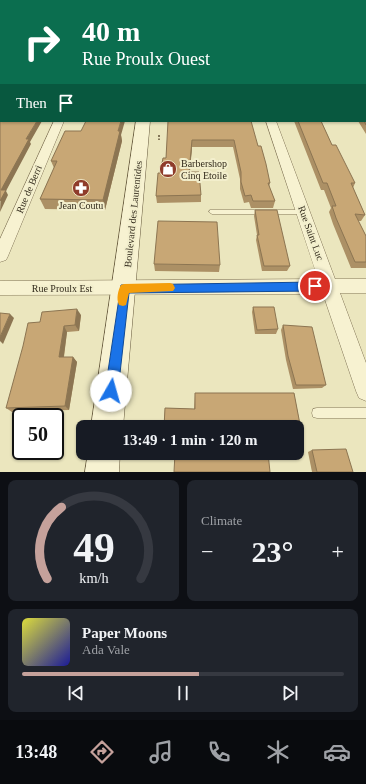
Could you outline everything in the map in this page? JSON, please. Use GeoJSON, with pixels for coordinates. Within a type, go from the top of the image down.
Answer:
{"type":"FeatureCollection","features":[{"type":"Feature","properties":{"kind":"main road","name":"Boulevard des Laurentides"},"geometry":{"type":"LineString","coordinates":[[108,420],[143,122]]}},
{"type":"Feature","properties":{"kind":"main road"},"geometry":{"type":"LineString","coordinates":[[102,472],[103,460]]}},
{"type":"Feature","properties":{"kind":"street","name":"Rue de Berri"},"geometry":{"type":"LineString","coordinates":[[0,256],[59,122]]}},
{"type":"Feature","properties":{"kind":"street","name":"Rue Saint Luc"},"geometry":{"type":"LineString","coordinates":[[271,122],[366,391]]}},
{"type":"Feature","properties":{"kind":"street","name":"Rue Proulx Est"},"geometry":{"type":"LineString","coordinates":[[0,288],[366,286]]}},
{"type":"Feature","properties":{"kind":"lane"},"geometry":{"type":"LineString","coordinates":[[212,212],[303,212]]}},
{"type":"Feature","properties":{"kind":"lane"},"geometry":{"type":"LineString","coordinates":[[317,413],[366,413]]}},
{"type":"Feature","properties":{"kind":"path"},"geometry":{"type":"LineString","coordinates":[[159,135],[159,140]]}},
{"type":"Feature","properties":{"kind":"building"},"geometry":{"type":"Polygon","coordinates":[[[0,122],[36,122],[26,139],[29,139],[1,190],[6,190],[0,201],[0,122]]]}},
{"type":"Feature","properties":{"kind":"building"},"geometry":{"type":"Polygon","coordinates":[[[86,122],[121,122],[118,131],[120,131],[103,200],[40,199],[57,161],[51,161],[65,131],[81,131],[86,122]]]}},
{"type":"Feature","properties":{"kind":"building"},"geometry":{"type":"Polygon","coordinates":[[[168,122],[251,122],[258,146],[261,146],[270,183],[268,183],[275,201],[253,201],[251,195],[245,196],[241,182],[241,172],[234,140],[192,140],[189,172],[199,172],[201,195],[156,196],[158,173],[160,173],[163,158],[166,158],[168,122]]]}},
{"type":"Feature","properties":{"kind":"building"},"geometry":{"type":"Polygon","coordinates":[[[298,122],[321,122],[332,145],[336,145],[355,183],[351,183],[365,215],[355,214],[366,236],[366,262],[355,262],[336,218],[332,206],[336,206],[327,183],[323,183],[298,122]]]}},
{"type":"Feature","properties":{"kind":"building"},"geometry":{"type":"Polygon","coordinates":[[[255,210],[277,210],[290,266],[264,266],[257,235],[259,235],[255,210]]]}},
{"type":"Feature","properties":{"kind":"building"},"geometry":{"type":"Polygon","coordinates":[[[158,221],[217,222],[220,265],[154,264],[158,221]]]}},
{"type":"Feature","properties":{"kind":"building"},"geometry":{"type":"Polygon","coordinates":[[[253,307],[274,307],[278,329],[257,330],[253,307]]]}},
{"type":"Feature","properties":{"kind":"building"},"geometry":{"type":"Polygon","coordinates":[[[77,309],[75,325],[64,326],[59,357],[73,357],[65,406],[6,408],[28,323],[40,322],[42,312],[77,309]]]}},
{"type":"Feature","properties":{"kind":"building"},"geometry":{"type":"Polygon","coordinates":[[[0,313],[10,314],[0,337],[0,313]]]}},
{"type":"Feature","properties":{"kind":"building"},"geometry":{"type":"Polygon","coordinates":[[[283,325],[312,327],[326,385],[296,385],[288,356],[283,325]]]}},
{"type":"Feature","properties":{"kind":"building"},"geometry":{"type":"Polygon","coordinates":[[[195,393],[294,393],[299,420],[164,420],[165,408],[195,409],[195,393]]]}},
{"type":"Feature","properties":{"kind":"building"},"geometry":{"type":"Polygon","coordinates":[[[346,449],[353,472],[317,472],[312,450],[346,449]]]}},
{"type":"Feature","properties":{"kind":"building"},"geometry":{"type":"Polygon","coordinates":[[[175,460],[269,460],[270,472],[174,472],[175,460]]]}},
{"type":"Feature","properties":{"kind":"slow traffic"},"geometry":{"type":"LineString","coordinates":[[123,302],[124,288],[170,288]]}},
{"type":"Feature","properties":{"kind":"place","name":"Barbershop Cinq Etoile"},"geometry":{"type":"Point","coordinates":[168,169]}},
{"type":"Feature","properties":{"kind":"place","name":"Jean Coutu"},"geometry":{"type":"Point","coordinates":[81,188]}},
{"type":"Feature","properties":{"kind":"route"},"geometry":{"type":"LineString","coordinates":[[111,391],[124,288],[315,286]]}}]}
